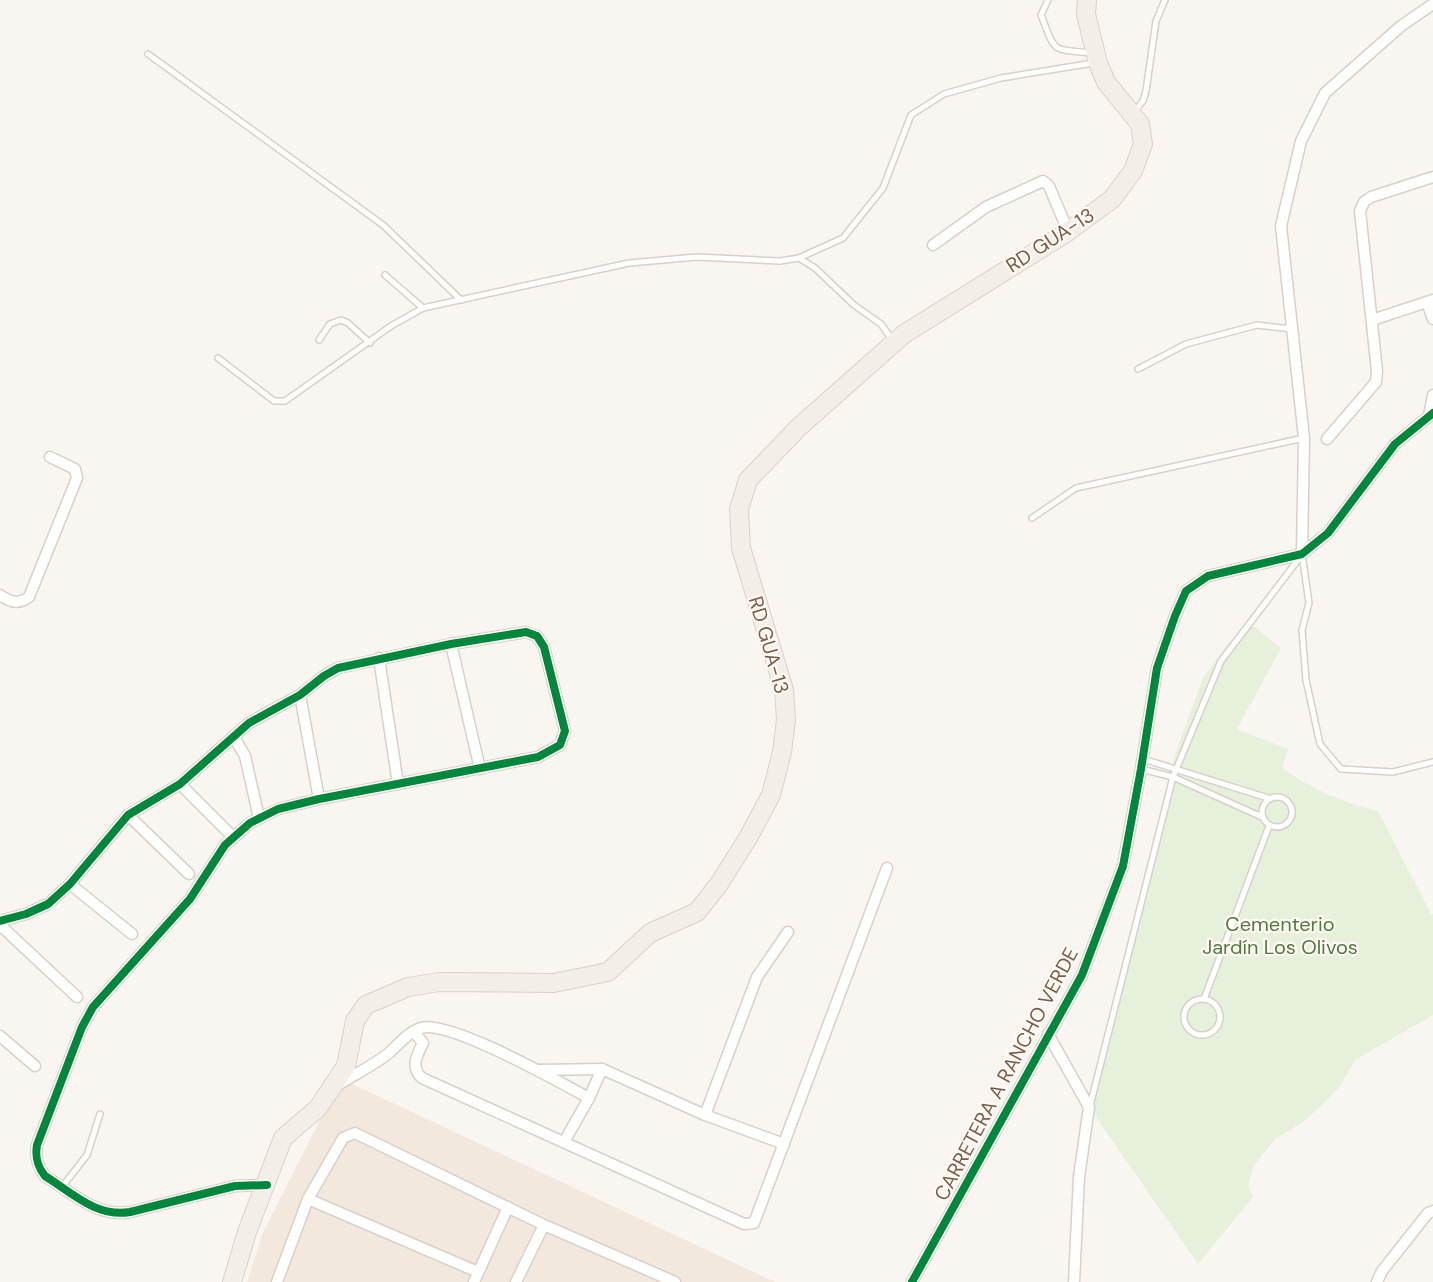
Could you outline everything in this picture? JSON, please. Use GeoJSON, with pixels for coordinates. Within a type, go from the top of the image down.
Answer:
{"type":"FeatureCollection","features":[{"type":"Feature","properties":{"kind":"main road","name":"RD GUA-13"},"geometry":{"type":"LineString","coordinates":[[232,1282],[247,1232],[267,1185],[283,1138],[318,1108],[346,1066],[355,1021],[366,1005],[408,987],[439,982],[554,984],[608,972],[650,933],[697,912],[714,891],[748,838],[771,795],[782,753],[786,720],[784,690],[741,548],[739,509],[748,480],[799,426],[893,343],[976,287],[1068,231],[1112,199],[1133,171],[1143,144],[1140,124],[1106,81],[1096,58],[1086,14],[1087,0]]}},
{"type":"Feature","properties":{"kind":"street"},"geometry":{"type":"LineString","coordinates":[[1302,554],[1304,438],[1281,226],[1301,141],[1325,93],[1401,26],[1433,4]]}},
{"type":"Feature","properties":{"kind":"street"},"geometry":{"type":"LineString","coordinates":[[1327,439],[1376,382],[1377,371],[1360,211],[1364,202],[1371,197],[1433,177]]}},
{"type":"Feature","properties":{"kind":"street"},"geometry":{"type":"LineString","coordinates":[[933,246],[961,223],[986,207],[1042,181],[1049,186],[1068,231]]}},
{"type":"Feature","properties":{"kind":"street"},"geometry":{"type":"LineString","coordinates":[[1372,320],[1430,301],[1433,319]]}},
{"type":"Feature","properties":{"kind":"street"},"geometry":{"type":"LineString","coordinates":[[1431,414],[1433,395]]}},
{"type":"Feature","properties":{"kind":"street","name":"CARRETERA A RANCHO VERDE"},"geometry":{"type":"LineString","coordinates":[[912,1282],[1082,975],[1123,866],[1157,668],[1186,591],[1208,576],[1302,554],[1328,533],[1395,444],[1431,414]]}},
{"type":"Feature","properties":{"kind":"street"},"geometry":{"type":"LineString","coordinates":[[0,595],[14,602],[29,597],[77,478],[75,469],[50,457]]}},
{"type":"Feature","properties":{"kind":"street"},"geometry":{"type":"LineString","coordinates":[[0,921],[26,914],[48,904],[70,884],[128,815],[180,784],[249,723],[300,695],[338,668],[452,644],[526,632],[537,636],[544,647],[565,731],[560,746],[538,757],[319,799],[278,809],[259,818],[233,837],[218,854],[190,899],[100,998],[82,1027],[36,1151],[41,1170],[62,1187],[97,1209],[111,1214],[121,1214],[235,1186],[267,1185]]}},
{"type":"Feature","properties":{"kind":"street"},"geometry":{"type":"LineString","coordinates":[[452,644],[480,769]]}},
{"type":"Feature","properties":{"kind":"street"},"geometry":{"type":"LineString","coordinates":[[379,658],[398,784]]}},
{"type":"Feature","properties":{"kind":"street"},"geometry":{"type":"LineString","coordinates":[[300,695],[319,799]]}},
{"type":"Feature","properties":{"kind":"street"},"geometry":{"type":"LineString","coordinates":[[234,737],[245,756],[259,818]]}},
{"type":"Feature","properties":{"kind":"street"},"geometry":{"type":"LineString","coordinates":[[180,784],[233,837]]}},
{"type":"Feature","properties":{"kind":"street"},"geometry":{"type":"LineString","coordinates":[[128,815],[189,874]]}},
{"type":"Feature","properties":{"kind":"street"},"geometry":{"type":"LineString","coordinates":[[414,1032],[423,1041],[415,1064],[418,1075],[422,1078],[750,1225],[754,1223],[887,868]]}},
{"type":"Feature","properties":{"kind":"street"},"geometry":{"type":"LineString","coordinates":[[70,884],[132,934]]}},
{"type":"Feature","properties":{"kind":"street"},"geometry":{"type":"LineString","coordinates":[[0,926],[77,997]]}},
{"type":"Feature","properties":{"kind":"street"},"geometry":{"type":"LineString","coordinates":[[705,1115],[757,977],[788,932]]}},
{"type":"Feature","properties":{"kind":"street"},"geometry":{"type":"LineString","coordinates":[[330,1090],[388,1054],[414,1032],[421,1028],[432,1028],[464,1036],[539,1070],[589,1098]]}},
{"type":"Feature","properties":{"kind":"street"},"geometry":{"type":"LineString","coordinates":[[1048,1034],[1089,1107],[1079,1176],[1074,1282]]}},
{"type":"Feature","properties":{"kind":"street"},"geometry":{"type":"LineString","coordinates":[[0,1036],[35,1066]]}},
{"type":"Feature","properties":{"kind":"street"},"geometry":{"type":"LineString","coordinates":[[539,1070],[602,1069],[705,1115],[783,1144]]}},
{"type":"Feature","properties":{"kind":"street"},"geometry":{"type":"LineString","coordinates":[[564,1142],[589,1098],[602,1069]]}},
{"type":"Feature","properties":{"kind":"street"},"geometry":{"type":"LineString","coordinates":[[289,1282],[278,1280],[308,1199],[343,1138],[355,1133],[544,1225],[675,1282]]}},
{"type":"Feature","properties":{"kind":"street"},"geometry":{"type":"LineString","coordinates":[[308,1199],[476,1277],[508,1207]]}},
{"type":"Feature","properties":{"kind":"street"},"geometry":{"type":"LineString","coordinates":[[1377,1282],[1382,1271],[1428,1213],[1433,1211]]}},
{"type":"Feature","properties":{"kind":"street"},"geometry":{"type":"LineString","coordinates":[[516,1282],[544,1225]]}},
{"type":"Feature","properties":{"kind":"lane"},"geometry":{"type":"LineString","coordinates":[[1048,0],[1041,15],[1053,45],[1058,50],[1096,58]]}},
{"type":"Feature","properties":{"kind":"lane"},"geometry":{"type":"LineString","coordinates":[[1132,114],[1143,101],[1146,91],[1156,21],[1165,0]]}},
{"type":"Feature","properties":{"kind":"lane"},"geometry":{"type":"LineString","coordinates":[[148,54],[383,225],[461,300]]}},
{"type":"Feature","properties":{"kind":"lane"},"geometry":{"type":"LineString","coordinates":[[218,358],[274,401],[285,401],[391,326],[423,308],[629,263],[697,257],[780,261],[799,258],[843,238],[883,188],[911,115],[944,94],[989,81],[1096,58]]}},
{"type":"Feature","properties":{"kind":"lane"},"geometry":{"type":"LineString","coordinates":[[799,258],[815,268],[854,305],[881,324],[893,343]]}},
{"type":"Feature","properties":{"kind":"lane"},"geometry":{"type":"LineString","coordinates":[[385,275],[423,308]]}},
{"type":"Feature","properties":{"kind":"lane"},"geometry":{"type":"LineString","coordinates":[[318,340],[330,324],[341,320],[370,343]]}},
{"type":"Feature","properties":{"kind":"lane"},"geometry":{"type":"LineString","coordinates":[[1138,369],[1186,344],[1257,325],[1292,329]]}},
{"type":"Feature","properties":{"kind":"lane"},"geometry":{"type":"LineString","coordinates":[[1032,518],[1076,488],[1304,438]]}},
{"type":"Feature","properties":{"kind":"lane"},"geometry":{"type":"LineString","coordinates":[[1302,554],[1309,603],[1302,630],[1306,680],[1320,744],[1341,769],[1393,772],[1433,762]]}},
{"type":"Feature","properties":{"kind":"lane"},"geometry":{"type":"LineString","coordinates":[[1089,1107],[1176,769],[1221,661],[1302,554]]}},
{"type":"Feature","properties":{"kind":"lane"},"geometry":{"type":"LineString","coordinates":[[1142,764],[1176,769],[1268,798],[1276,796],[1284,798],[1293,811],[1291,819],[1285,825],[1277,828],[1269,826],[1262,817],[1142,764]]}},
{"type":"Feature","properties":{"kind":"lane"},"geometry":{"type":"LineString","coordinates":[[1262,817],[1263,804],[1268,798]]}},
{"type":"Feature","properties":{"kind":"lane"},"geometry":{"type":"LineString","coordinates":[[1204,999],[1269,826]]}},
{"type":"Feature","properties":{"kind":"lane"},"geometry":{"type":"LineString","coordinates":[[1204,999],[1214,1004],[1220,1015],[1220,1021],[1209,1034],[1197,1035],[1187,1028],[1183,1017],[1187,1006],[1192,1001],[1204,999]]}},
{"type":"Feature","properties":{"kind":"lane"},"geometry":{"type":"LineString","coordinates":[[62,1187],[87,1155],[100,1114]]}},
{"type":"Feature","properties":{"kind":"shaded area"},"geometry":{"type":"Polygon","coordinates":[[[350,1083],[775,1282],[247,1282],[262,1235],[334,1092],[350,1083]]]}},
{"type":"Feature","properties":{"kind":"green space","name":"Cementerio Jardín Los Olivos"},"geometry":{"type":"Polygon","coordinates":[[[1251,624],[1281,648],[1237,729],[1288,749],[1282,768],[1305,782],[1340,799],[1378,811],[1433,914],[1433,1015],[1355,1060],[1340,1086],[1325,1102],[1303,1122],[1275,1139],[1254,1165],[1248,1185],[1253,1197],[1198,1264],[1100,1123],[1095,1113],[1095,1096],[1175,755],[1203,678],[1228,644],[1251,624]]]}},
{"type":"Feature","properties":{"kind":"cycle path"},"geometry":{"type":"LineString","coordinates":[[912,1282],[1082,975],[1123,866],[1157,668],[1186,591],[1208,576],[1302,554],[1328,533],[1395,444],[1433,413]]}},
{"type":"Feature","properties":{"kind":"cycle path"},"geometry":{"type":"LineString","coordinates":[[0,921],[26,914],[48,904],[70,884],[128,815],[180,784],[249,723],[300,695],[338,668],[451,644],[526,632],[537,636],[544,647],[565,731],[560,745],[538,757],[278,809],[250,823],[225,845],[190,899],[93,1007],[82,1027],[37,1145],[37,1161],[45,1176],[85,1202],[106,1211],[118,1213],[235,1186],[267,1185]]}}]}
